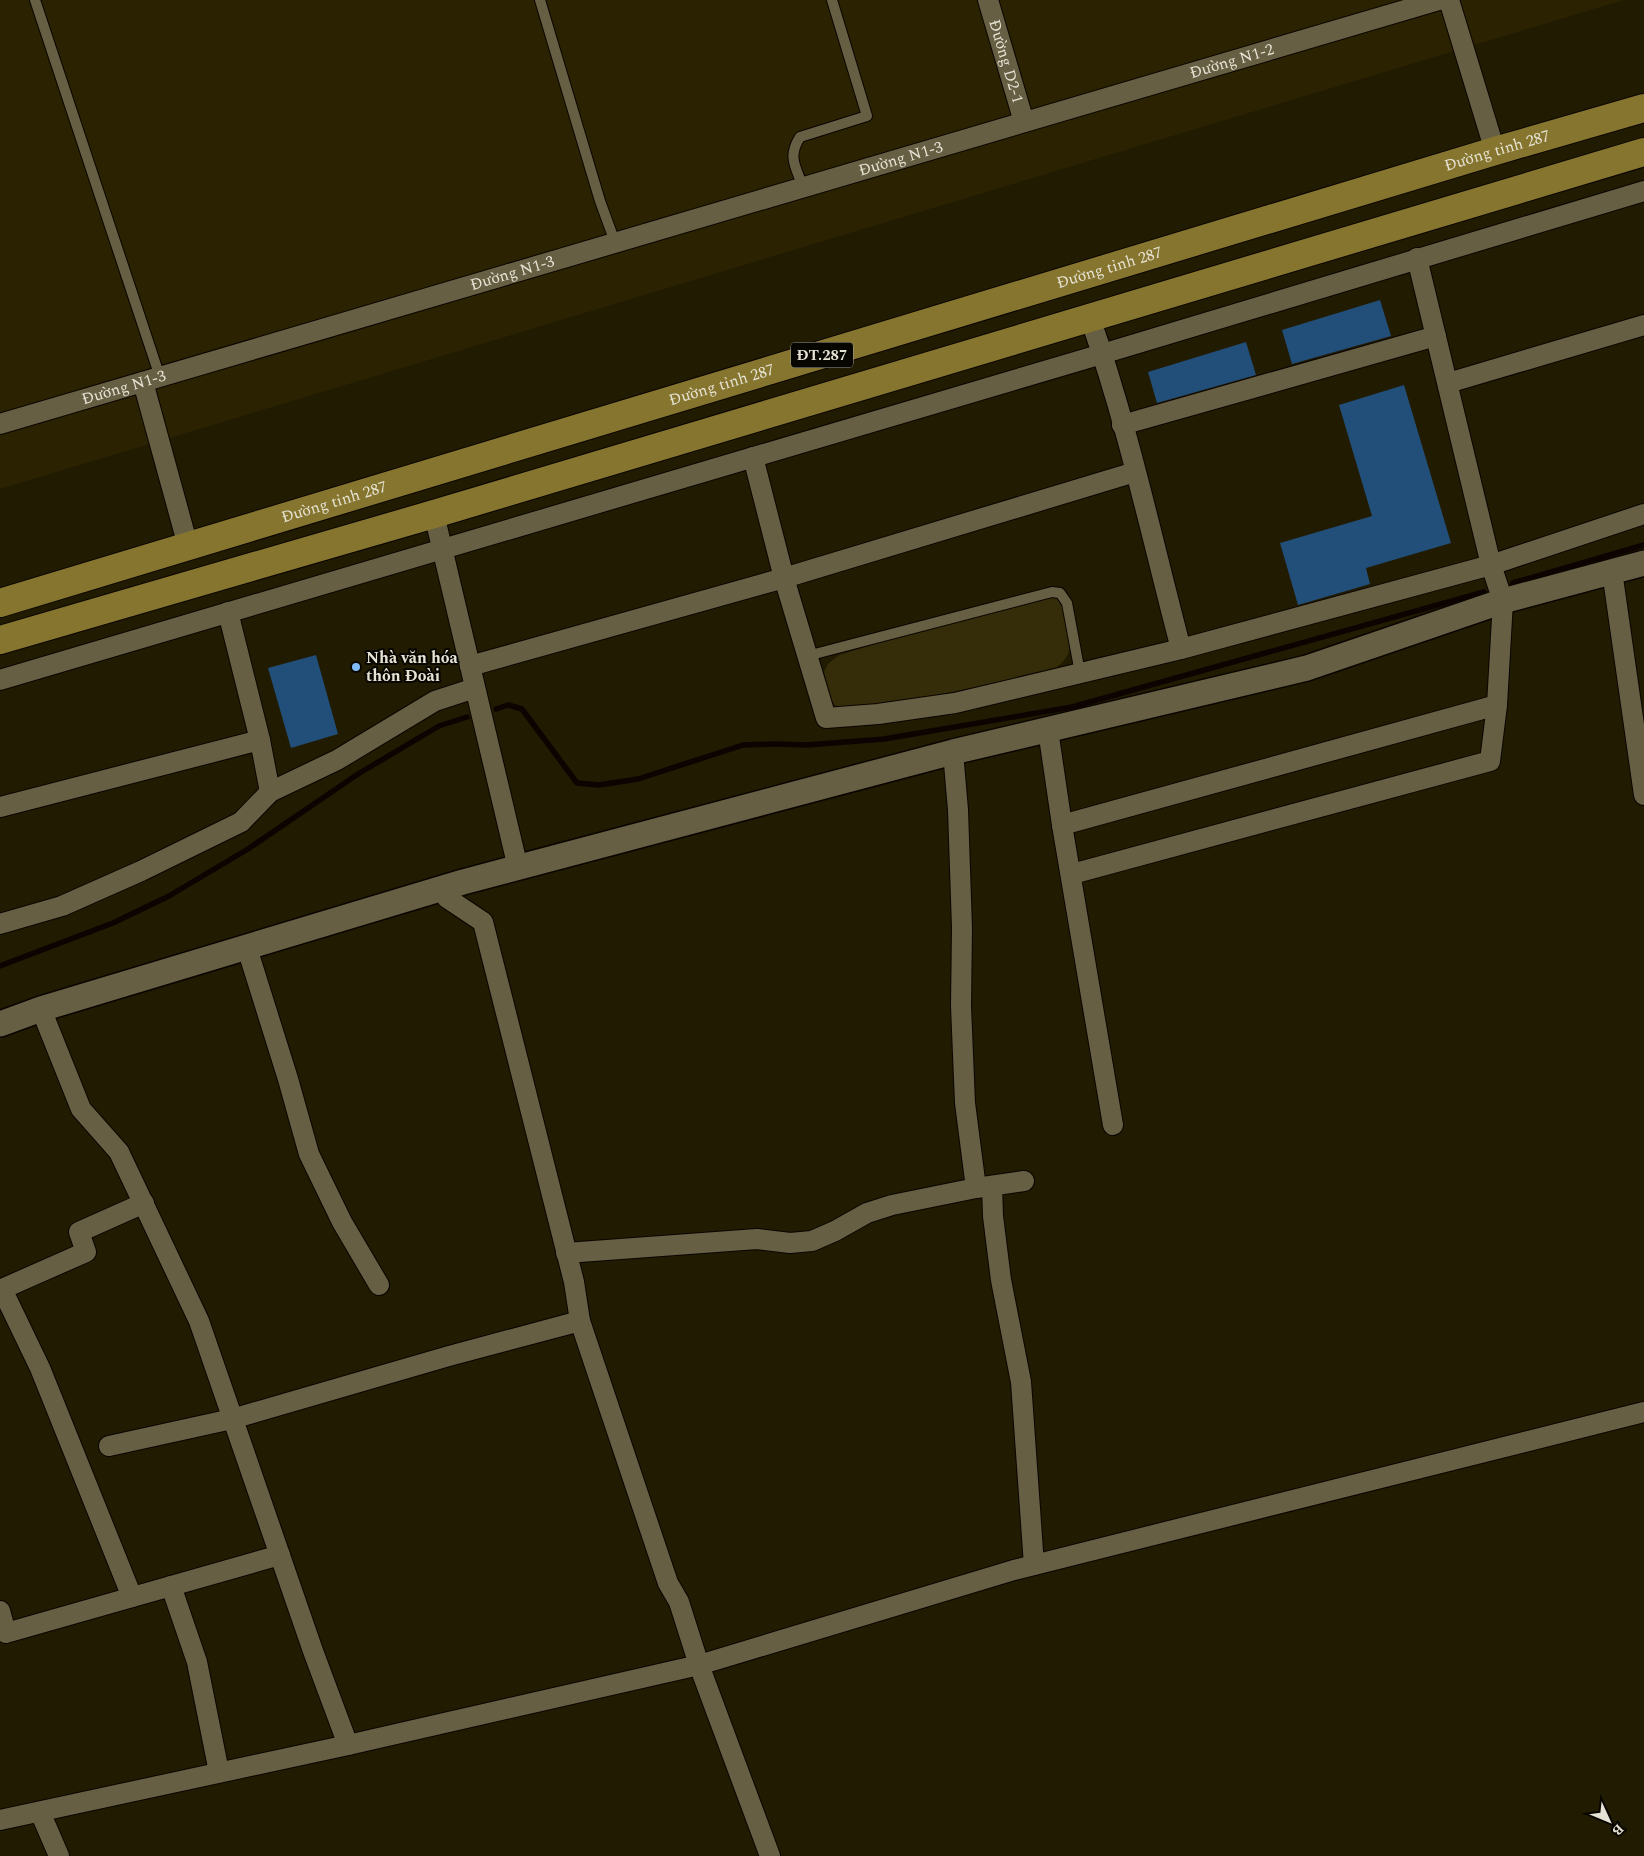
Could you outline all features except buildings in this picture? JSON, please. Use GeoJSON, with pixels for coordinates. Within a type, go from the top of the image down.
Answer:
{"type":"FeatureCollection","features":[{"type":"Feature","properties":{"kind":"main road","name":"Đường tỉnh 287"},"geometry":{"type":"LineString","coordinates":[[0,603],[1644,108]]}},
{"type":"Feature","properties":{"kind":"main road","name":"ĐT.287"},"geometry":{"type":"LineString","coordinates":[[0,640],[434,514],[1644,152]]}},
{"type":"Feature","properties":{"kind":"main road"},"geometry":{"type":"LineString","coordinates":[[1400,181],[1412,220]]}},
{"type":"Feature","properties":{"kind":"street","name":"Đường D2-1"},"geometry":{"type":"LineString","coordinates":[[988,0],[1024,122]]}},
{"type":"Feature","properties":{"kind":"street","name":"Đường N1-2"},"geometry":{"type":"LineString","coordinates":[[1024,122],[1439,0]]}},
{"type":"Feature","properties":{"kind":"street"},"geometry":{"type":"LineString","coordinates":[[1449,0],[1496,151]]}},
{"type":"Feature","properties":{"kind":"street","name":"Đường N1-3"},"geometry":{"type":"LineString","coordinates":[[0,424],[1024,122]]}},
{"type":"Feature","properties":{"kind":"street"},"geometry":{"type":"LineString","coordinates":[[0,680],[1102,354],[1644,191]]}},
{"type":"Feature","properties":{"kind":"street"},"geometry":{"type":"LineString","coordinates":[[1072,874],[1490,761],[1497,705],[1503,601],[1491,565],[1417,258]]}},
{"type":"Feature","properties":{"kind":"street"},"geometry":{"type":"LineString","coordinates":[[1090,318],[1135,472],[1181,649]]}},
{"type":"Feature","properties":{"kind":"street"},"geometry":{"type":"LineString","coordinates":[[1448,383],[1644,325]]}},
{"type":"Feature","properties":{"kind":"street"},"geometry":{"type":"LineString","coordinates":[[1122,425],[1436,336]]}},
{"type":"Feature","properties":{"kind":"street"},"geometry":{"type":"LineString","coordinates":[[151,379],[188,546]]}},
{"type":"Feature","properties":{"kind":"street"},"geometry":{"type":"LineString","coordinates":[[753,457],[784,578],[826,718],[878,714],[955,703],[1181,649],[1491,565],[1644,514]]}},
{"type":"Feature","properties":{"kind":"street"},"geometry":{"type":"LineString","coordinates":[[470,666],[784,578],[1135,472]]}},
{"type":"Feature","properties":{"kind":"street"},"geometry":{"type":"LineString","coordinates":[[434,514],[518,868]]}},
{"type":"Feature","properties":{"kind":"street"},"geometry":{"type":"LineString","coordinates":[[0,1024],[41,1009],[442,889],[952,752],[1307,668],[1503,601],[1644,563]]}},
{"type":"Feature","properties":{"kind":"street"},"geometry":{"type":"LineString","coordinates":[[1612,571],[1643,786]]}},
{"type":"Feature","properties":{"kind":"street"},"geometry":{"type":"LineString","coordinates":[[228,612],[260,740],[270,792]]}},
{"type":"Feature","properties":{"kind":"street"},"geometry":{"type":"LineString","coordinates":[[0,924],[62,906],[141,871],[241,822],[270,792],[336,760],[435,701],[475,688]]}},
{"type":"Feature","properties":{"kind":"street"},"geometry":{"type":"LineString","coordinates":[[1062,826],[1497,705]]}},
{"type":"Feature","properties":{"kind":"street"},"geometry":{"type":"LineString","coordinates":[[1048,730],[1062,826],[1072,874],[1113,1125]]}},
{"type":"Feature","properties":{"kind":"street"},"geometry":{"type":"LineString","coordinates":[[0,807],[260,740]]}},
{"type":"Feature","properties":{"kind":"street"},"geometry":{"type":"LineString","coordinates":[[952,752],[959,820],[962,928],[960,1006],[965,1103],[984,1187],[993,1216],[1001,1280],[1021,1382],[1034,1565]]}},
{"type":"Feature","properties":{"kind":"street"},"geometry":{"type":"LineString","coordinates":[[442,889],[447,898],[482,922],[574,1282],[580,1321],[668,1583],[679,1602],[770,1856]]}},
{"type":"Feature","properties":{"kind":"street"},"geometry":{"type":"LineString","coordinates":[[247,948],[288,1079],[309,1154],[342,1222],[380,1285]]}},
{"type":"Feature","properties":{"kind":"street"},"geometry":{"type":"LineString","coordinates":[[41,1009],[81,1109],[118,1152],[199,1321],[348,1745]]}},
{"type":"Feature","properties":{"kind":"street"},"geometry":{"type":"LineString","coordinates":[[566,1253],[757,1238],[790,1243],[812,1242],[866,1213],[892,1205],[1024,1181]]}},
{"type":"Feature","properties":{"kind":"street"},"geometry":{"type":"LineString","coordinates":[[132,1597],[40,1368],[2,1289],[86,1252],[79,1232],[144,1203]]}},
{"type":"Feature","properties":{"kind":"street"},"geometry":{"type":"LineString","coordinates":[[109,1446],[232,1419],[449,1356],[580,1321]]}},
{"type":"Feature","properties":{"kind":"street"},"geometry":{"type":"LineString","coordinates":[[0,1820],[348,1745],[700,1665],[848,1619],[1034,1565],[1644,1412]]}},
{"type":"Feature","properties":{"kind":"street"},"geometry":{"type":"LineString","coordinates":[[0,1611],[6,1633],[280,1555]]}},
{"type":"Feature","properties":{"kind":"street"},"geometry":{"type":"LineString","coordinates":[[171,1586],[197,1662],[219,1772]]}},
{"type":"Feature","properties":{"kind":"street"},"geometry":{"type":"LineString","coordinates":[[40,1812],[58,1856]]}},
{"type":"Feature","properties":{"kind":"lane"},"geometry":{"type":"LineString","coordinates":[[35,0],[151,379]]}},
{"type":"Feature","properties":{"kind":"lane"},"geometry":{"type":"LineString","coordinates":[[540,0],[600,201],[615,242]]}},
{"type":"Feature","properties":{"kind":"lane"},"geometry":{"type":"LineString","coordinates":[[802,188],[792,158],[794,147],[800,137],[867,116],[832,0]]}},
{"type":"Feature","properties":{"kind":"lane"},"geometry":{"type":"LineString","coordinates":[[807,656],[1052,592],[1060,593],[1067,603],[1080,673]]}},
{"type":"Feature","properties":{"kind":"shaded area"},"geometry":{"type":"Polygon","coordinates":[[[0,0],[1624,0],[0,489],[0,0]]]}},
{"type":"Feature","properties":{"kind":"shaded area"},"geometry":{"type":"Polygon","coordinates":[[[1043,593],[1062,597],[1070,628],[1070,647],[1067,655],[1052,671],[918,699],[839,709],[831,701],[824,672],[828,664],[839,655],[1043,593]]]}},
{"type":"Feature","properties":{"kind":"waterway"},"geometry":{"type":"LineString","coordinates":[[1513,583],[1644,545]]}},
{"type":"Feature","properties":{"kind":"waterway"},"geometry":{"type":"LineString","coordinates":[[496,709],[508,705],[522,709],[577,783],[599,785],[638,779],[743,745],[807,745],[884,739],[1072,707],[1484,592]]}},
{"type":"Feature","properties":{"kind":"waterway"},"geometry":{"type":"LineString","coordinates":[[0,966],[113,923],[169,896],[248,849],[358,774],[439,726],[467,717]]}},
{"type":"Feature","properties":{"kind":"place","name":"Nhà văn hóa thôn Đoài"},"geometry":{"type":"Point","coordinates":[356,667]}}]}
